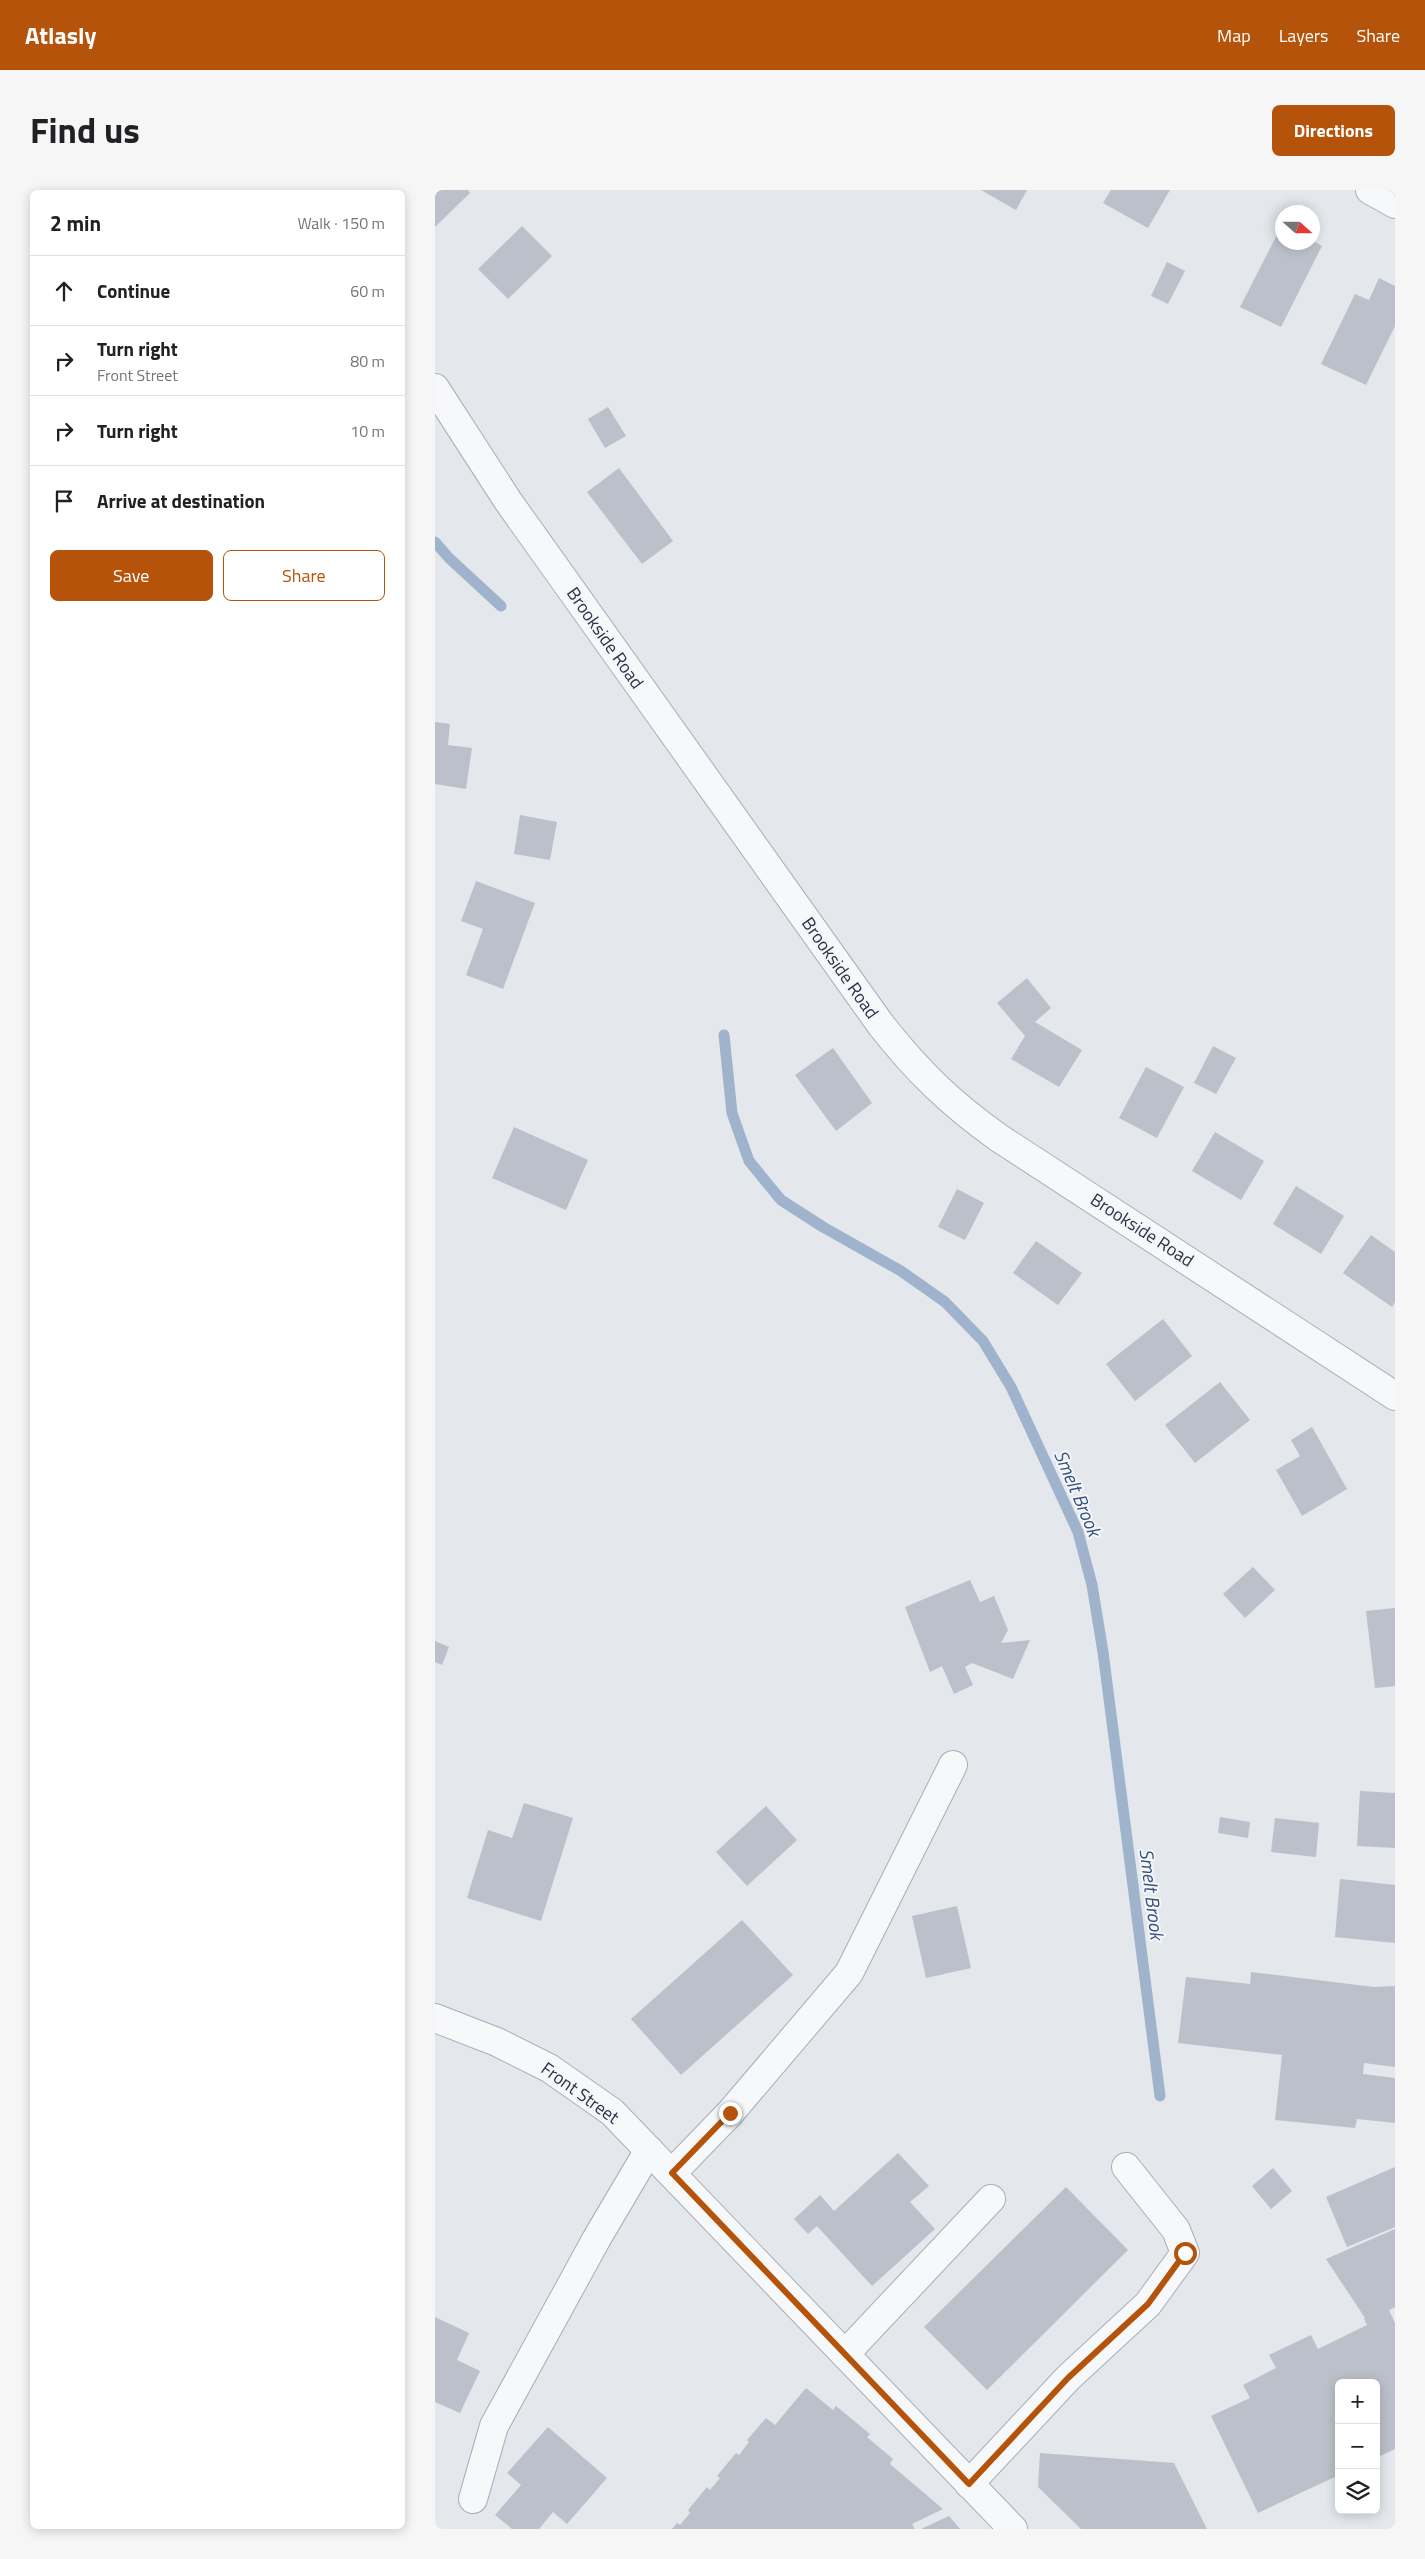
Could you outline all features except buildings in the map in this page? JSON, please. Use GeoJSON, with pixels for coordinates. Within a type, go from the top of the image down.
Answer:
{"type":"FeatureCollection","features":[{"type":"Feature","properties":{"kind":"street"},"geometry":{"type":"LineString","coordinates":[[1370,190],[1395,204]]}},
{"type":"Feature","properties":{"kind":"street","name":"Brookside Road"},"geometry":{"type":"LineString","coordinates":[[435,388],[508,501],[881,1025],[925,1078],[947,1099],[999,1138],[1395,1396]]}},
{"type":"Feature","properties":{"kind":"street"},"geometry":{"type":"LineString","coordinates":[[672,2173],[730,2113],[849,1973],[953,1765]]}},
{"type":"Feature","properties":{"kind":"street","name":"Front Street"},"geometry":{"type":"LineString","coordinates":[[435,2018],[497,2042],[549,2068],[612,2112],[1013,2529]]}},
{"type":"Feature","properties":{"kind":"street"},"geometry":{"type":"LineString","coordinates":[[473,2499],[494,2426],[597,2238],[649,2150]]}},
{"type":"Feature","properties":{"kind":"street"},"geometry":{"type":"LineString","coordinates":[[969,2484],[1068,2378],[1148,2304],[1185,2253],[1176,2230],[1126,2167]]}},
{"type":"Feature","properties":{"kind":"street"},"geometry":{"type":"LineString","coordinates":[[845,2354],[991,2199]]}},
{"type":"Feature","properties":{"kind":"waterway","name":"Smelt Brook"},"geometry":{"type":"LineString","coordinates":[[435,542],[449,558],[501,606]]}},
{"type":"Feature","properties":{"kind":"waterway","name":"Smelt Brook"},"geometry":{"type":"LineString","coordinates":[[724,1035],[732,1113],[749,1161],[781,1200],[823,1227],[901,1271],[945,1302],[983,1341],[1011,1387],[1078,1532],[1092,1585],[1103,1652],[1160,2096]]}},
{"type":"Feature","properties":{"kind":"route"},"geometry":{"type":"LineString","coordinates":[[730,2113],[672,2173],[969,2484],[1068,2378],[1148,2304],[1185,2253]]}}]}
